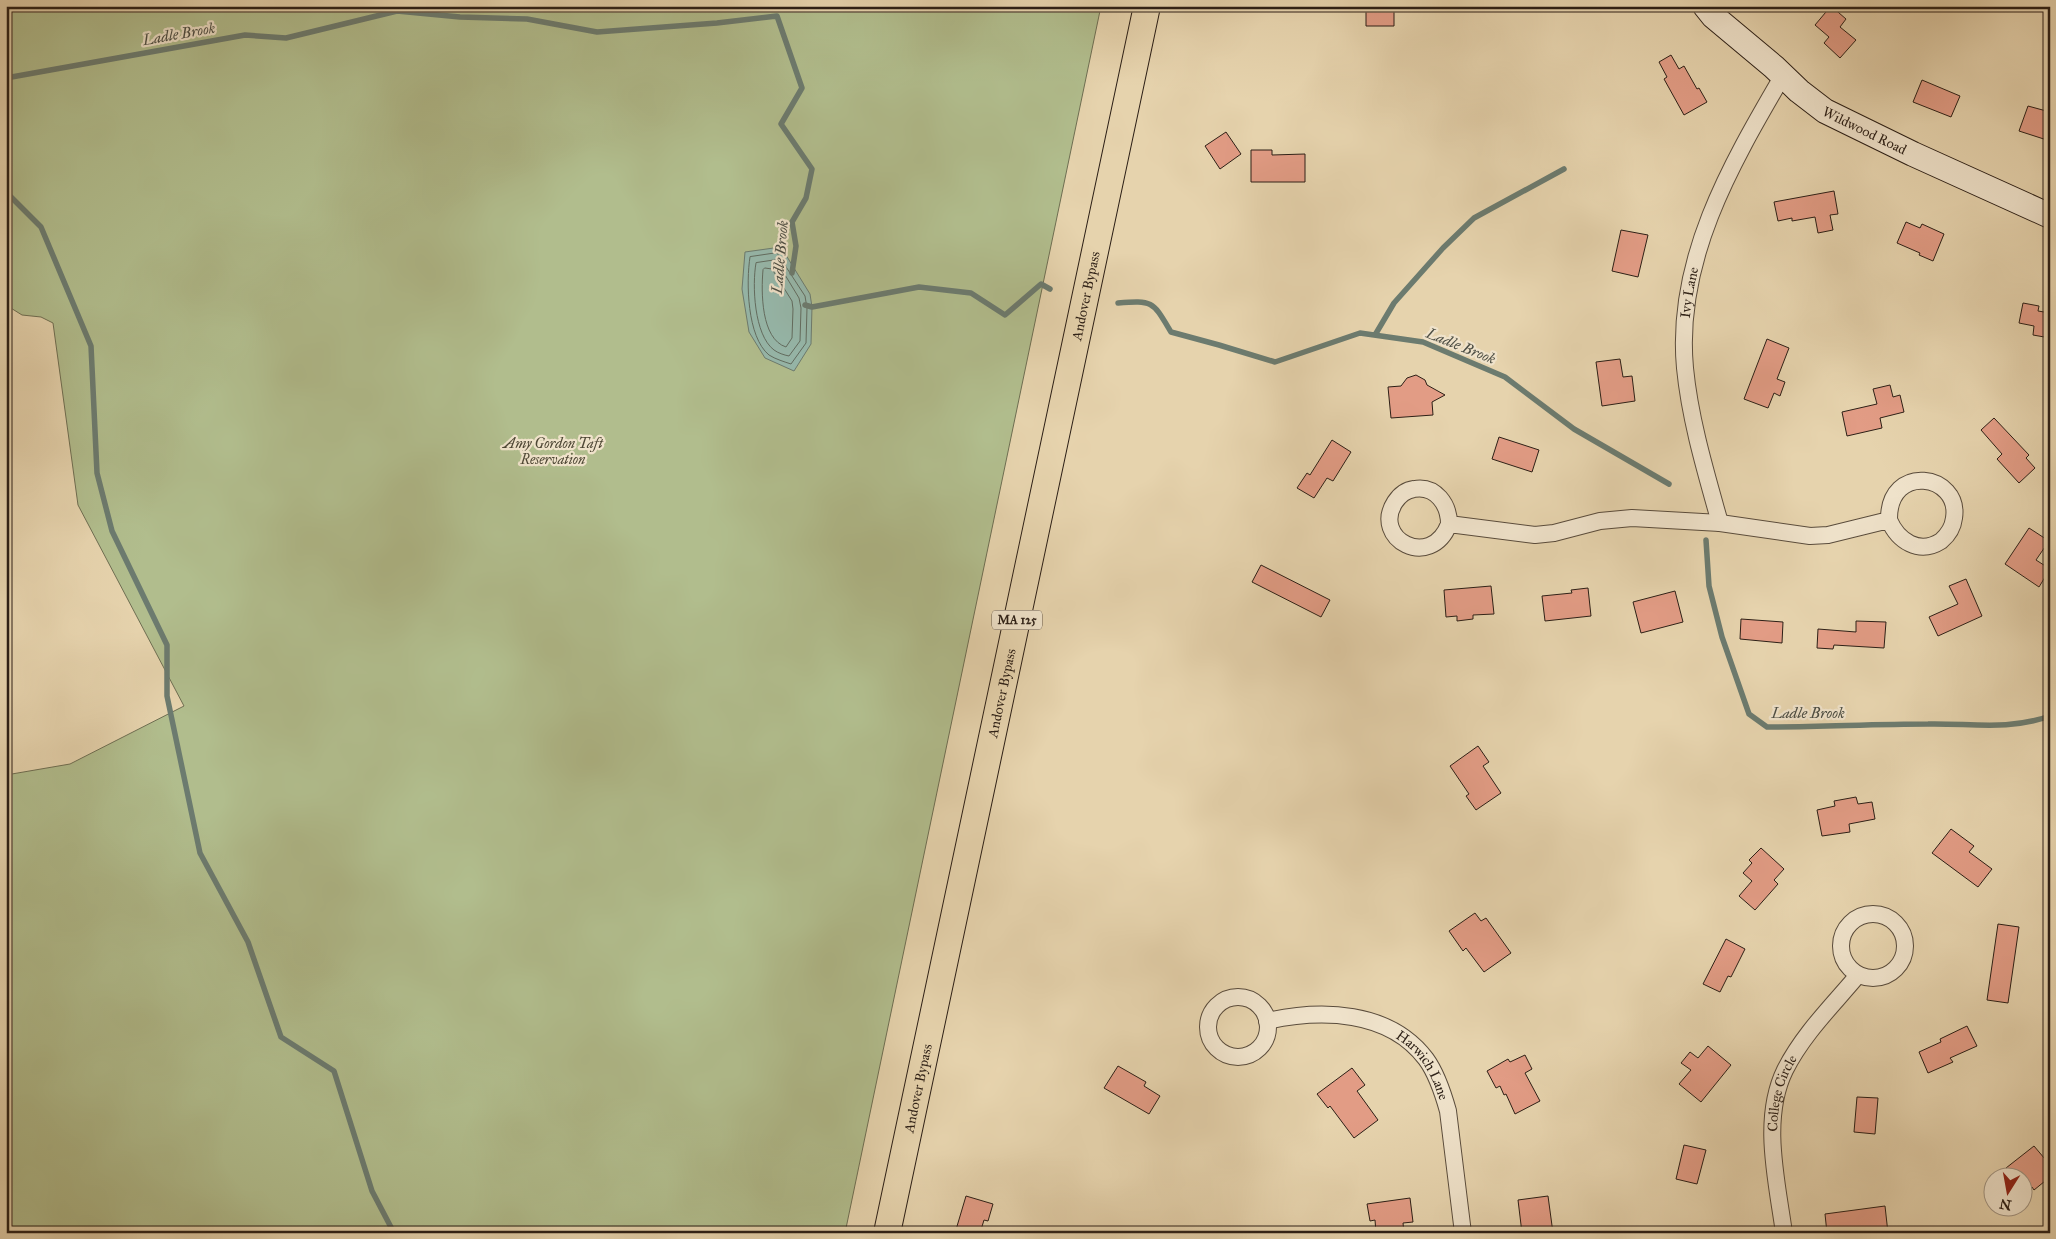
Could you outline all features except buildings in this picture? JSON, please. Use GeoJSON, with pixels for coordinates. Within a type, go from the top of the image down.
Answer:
{"type":"FeatureCollection","features":[{"type":"Feature","properties":{"kind":"main road","name":"Andover Bypass"},"geometry":{"type":"LineString","coordinates":[[887,1233],[1147,6]]}},
{"type":"Feature","properties":{"kind":"street","name":"Wildwood Road"},"geometry":{"type":"LineString","coordinates":[[1705,6],[1713,16],[1774,67],[1782,77],[1825,111],[2034,211],[2050,216]]}},
{"type":"Feature","properties":{"kind":"street","name":"Ivy Lane"},"geometry":{"type":"LineString","coordinates":[[1720,523],[1703,464],[1685,367],[1685,314],[1688,287],[1701,240],[1727,178],[1744,142],[1782,77]]}},
{"type":"Feature","properties":{"kind":"street"},"geometry":{"type":"LineString","coordinates":[[1921,480],[1932,482],[1942,487],[1954,503],[1954,524],[1945,537],[1932,545],[1922,547],[1911,545],[1901,539],[1894,531],[1889,520],[1889,508],[1892,498],[1909,482],[1921,480]]}},
{"type":"Feature","properties":{"kind":"street"},"geometry":{"type":"LineString","coordinates":[[1449,524],[1535,534],[1554,533],[1600,521],[1632,518],[1720,523],[1810,536],[1828,535],[1889,520]]}},
{"type":"Feature","properties":{"kind":"street","name":"College Circle"},"geometry":{"type":"LineString","coordinates":[[1784,1233],[1773,1152],[1774,1109],[1778,1089],[1785,1071],[1804,1038],[1858,975]]}},
{"type":"Feature","properties":{"kind":"street","name":"Harwich Lane"},"geometry":{"type":"LineString","coordinates":[[1267,1022],[1290,1016],[1324,1014],[1362,1018],[1396,1034],[1412,1045],[1425,1059],[1443,1093],[1448,1111],[1463,1233]]}},
{"type":"Feature","properties":{"kind":"green space","name":"Amy Gordon Taft Reservation"},"geometry":{"type":"Polygon","coordinates":[[[6,6],[1101,6],[845,1233],[6,1233],[6,775],[70,764],[184,706],[78,505],[53,323],[41,317],[22,315],[6,305],[6,6]]]}},
{"type":"Feature","properties":{"kind":"water"},"geometry":{"type":"Polygon","coordinates":[[[781,247],[810,294],[812,307],[811,344],[794,371],[765,358],[749,332],[742,289],[745,252],[781,247]]]}},
{"type":"Feature","properties":{"kind":"waterway","name":"Ladle Brook"},"geometry":{"type":"LineString","coordinates":[[6,78],[245,35],[286,38],[397,11],[460,17],[527,19],[597,32],[717,23],[777,16],[802,88],[781,124],[812,169],[806,198],[792,222],[796,246],[792,273]]}},
{"type":"Feature","properties":{"kind":"waterway"},"geometry":{"type":"LineString","coordinates":[[1375,335],[1394,303],[1443,248],[1474,218],[1564,169]]}},
{"type":"Feature","properties":{"kind":"waterway"},"geometry":{"type":"LineString","coordinates":[[6,192],[41,227],[91,346],[97,473],[112,531],[167,645],[167,696],[200,853],[248,942],[281,1037],[334,1071],[372,1191],[394,1233]]}},
{"type":"Feature","properties":{"kind":"waterway","name":"Ladle Brook"},"geometry":{"type":"LineString","coordinates":[[805,305],[812,307],[919,287],[971,293],[1005,315],[1041,284],[1050,289]]}},
{"type":"Feature","properties":{"kind":"waterway","name":"Ladle Brook"},"geometry":{"type":"LineString","coordinates":[[1118,303],[1146,303],[1156,309],[1171,332],[1275,362],[1360,333],[1423,342],[1505,377],[1574,429],[1669,484]]}},
{"type":"Feature","properties":{"kind":"waterway","name":"Ladle Brook"},"geometry":{"type":"LineString","coordinates":[[1706,540],[1709,586],[1722,637],[1749,714],[1767,727],[1908,724],[2004,725],[2034,721],[2050,716]]}}]}
